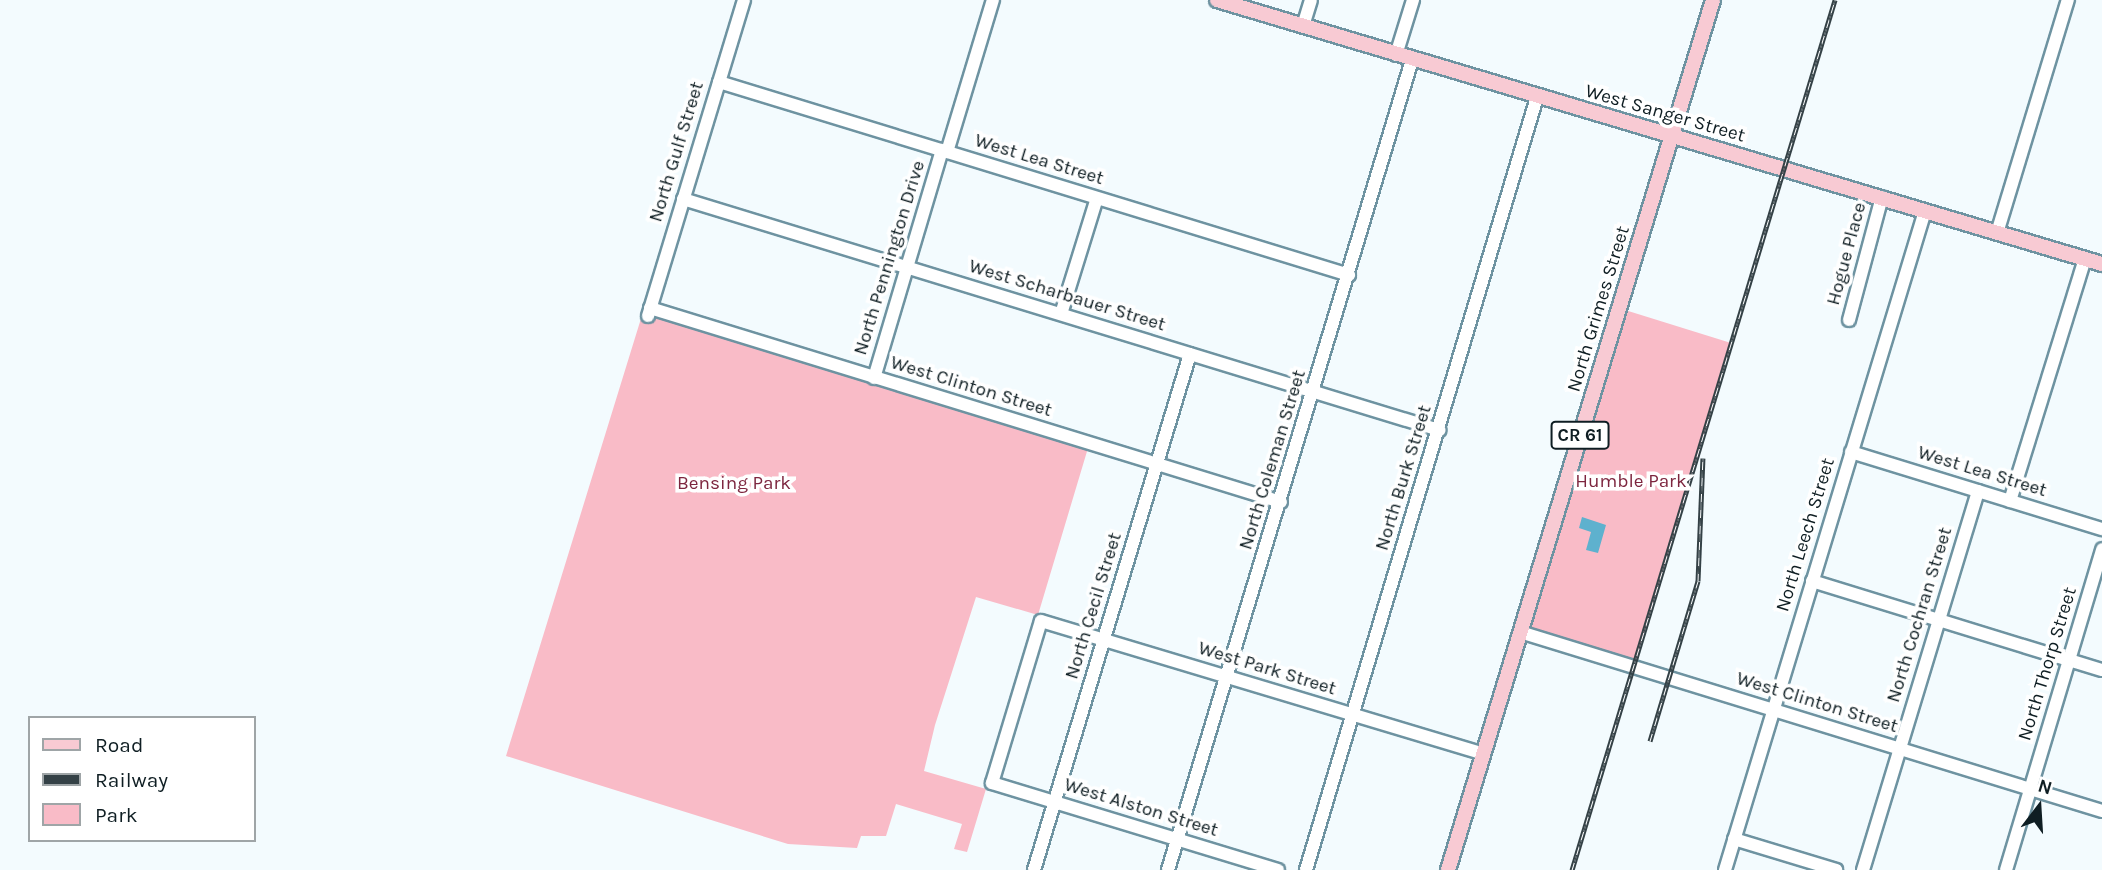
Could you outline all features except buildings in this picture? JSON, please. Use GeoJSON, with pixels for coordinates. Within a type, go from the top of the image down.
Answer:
{"type":"FeatureCollection","features":[{"type":"Feature","properties":{"kind":"main road","name":"West Sanger Street"},"geometry":{"type":"LineString","coordinates":[[1217,0],[2102,264]]}},
{"type":"Feature","properties":{"kind":"main road","name":"North Grimes Street"},"geometry":{"type":"LineString","coordinates":[[1448,870],[1713,0]]}},
{"type":"Feature","properties":{"kind":"street","name":"North Gulf Street"},"geometry":{"type":"LineString","coordinates":[[649,312],[744,0]]}},
{"type":"Feature","properties":{"kind":"street","name":"North Pennington Drive"},"geometry":{"type":"LineString","coordinates":[[874,377],[993,0]]}},
{"type":"Feature","properties":{"kind":"street"},"geometry":{"type":"LineString","coordinates":[[1303,26],[1311,0]]}},
{"type":"Feature","properties":{"kind":"street"},"geometry":{"type":"LineString","coordinates":[[1396,55],[1413,0]]}},
{"type":"Feature","properties":{"kind":"street"},"geometry":{"type":"LineString","coordinates":[[1997,233],[2068,0]]}},
{"type":"Feature","properties":{"kind":"street","name":"North Coleman Street"},"geometry":{"type":"LineString","coordinates":[[1168,870],[1412,60]]}},
{"type":"Feature","properties":{"kind":"street","name":"West Lea Street"},"geometry":{"type":"LineString","coordinates":[[719,82],[1349,275]]}},
{"type":"Feature","properties":{"kind":"street","name":"North Burk Street"},"geometry":{"type":"LineString","coordinates":[[1306,870],[1537,97]]}},
{"type":"Feature","properties":{"kind":"street","name":"Hogue Place"},"geometry":{"type":"LineString","coordinates":[[1849,320],[1882,197]]}},
{"type":"Feature","properties":{"kind":"street"},"geometry":{"type":"LineString","coordinates":[[1061,314],[1097,198]]}},
{"type":"Feature","properties":{"kind":"street","name":"West Scharbauer Street"},"geometry":{"type":"LineString","coordinates":[[683,199],[1439,430]]}},
{"type":"Feature","properties":{"kind":"street","name":"North Leech Street"},"geometry":{"type":"LineString","coordinates":[[1725,870],[1925,211]]}},
{"type":"Feature","properties":{"kind":"street"},"geometry":{"type":"LineString","coordinates":[[2010,501],[2085,259]]}},
{"type":"Feature","properties":{"kind":"street","name":"West Clinton Street"},"geometry":{"type":"LineString","coordinates":[[649,312],[874,377],[1281,502]]}},
{"type":"Feature","properties":{"kind":"street","name":"North Cecil Street"},"geometry":{"type":"LineString","coordinates":[[1034,870],[1190,354]]}},
{"type":"Feature","properties":{"kind":"street","name":"West Lea Street"},"geometry":{"type":"LineString","coordinates":[[1852,452],[2102,530]]}},
{"type":"Feature","properties":{"kind":"street","name":"North Cochran Street"},"geometry":{"type":"LineString","coordinates":[[1863,870],[1978,491]]}},
{"type":"Feature","properties":{"kind":"street","name":"North Thorp Street"},"geometry":{"type":"LineString","coordinates":[[2006,870],[2102,549]]}},
{"type":"Feature","properties":{"kind":"street"},"geometry":{"type":"LineString","coordinates":[[1812,581],[2102,670]]}},
{"type":"Feature","properties":{"kind":"street","name":"West Park Street"},"geometry":{"type":"LineString","coordinates":[[992,783],[1041,621],[1483,754]]}},
{"type":"Feature","properties":{"kind":"street","name":"West Clinton Street"},"geometry":{"type":"LineString","coordinates":[[1521,632],[2102,811]]}},
{"type":"Feature","properties":{"kind":"street","name":"West Alston Street"},"geometry":{"type":"LineString","coordinates":[[992,783],[1278,870]]}},
{"type":"Feature","properties":{"kind":"street"},"geometry":{"type":"LineString","coordinates":[[1734,839],[1836,870]]}},
{"type":"Feature","properties":{"kind":"green space","name":"Humble Park"},"geometry":{"type":"Polygon","coordinates":[[[1625,310],[1731,343],[1635,663],[1532,630],[1531,622],[1625,310]]]}},
{"type":"Feature","properties":{"kind":"green space","name":"Bensing Park"},"geometry":{"type":"Polygon","coordinates":[[[643,312],[1088,448],[1038,615],[976,597],[935,725],[924,771],[986,789],[967,852],[954,849],[962,824],[896,804],[886,836],[861,836],[857,848],[788,844],[506,756],[643,312]]]}},
{"type":"Feature","properties":{"kind":"water"},"geometry":{"type":"Polygon","coordinates":[[[1582,517],[1606,525],[1598,553],[1586,550],[1591,532],[1579,528],[1582,517]]]}},
{"type":"Feature","properties":{"kind":"railway"},"geometry":{"type":"LineString","coordinates":[[1572,870],[1835,0]]}},
{"type":"Feature","properties":{"kind":"railway"},"geometry":{"type":"LineString","coordinates":[[1650,741],[1698,581],[1703,458]]}}]}
